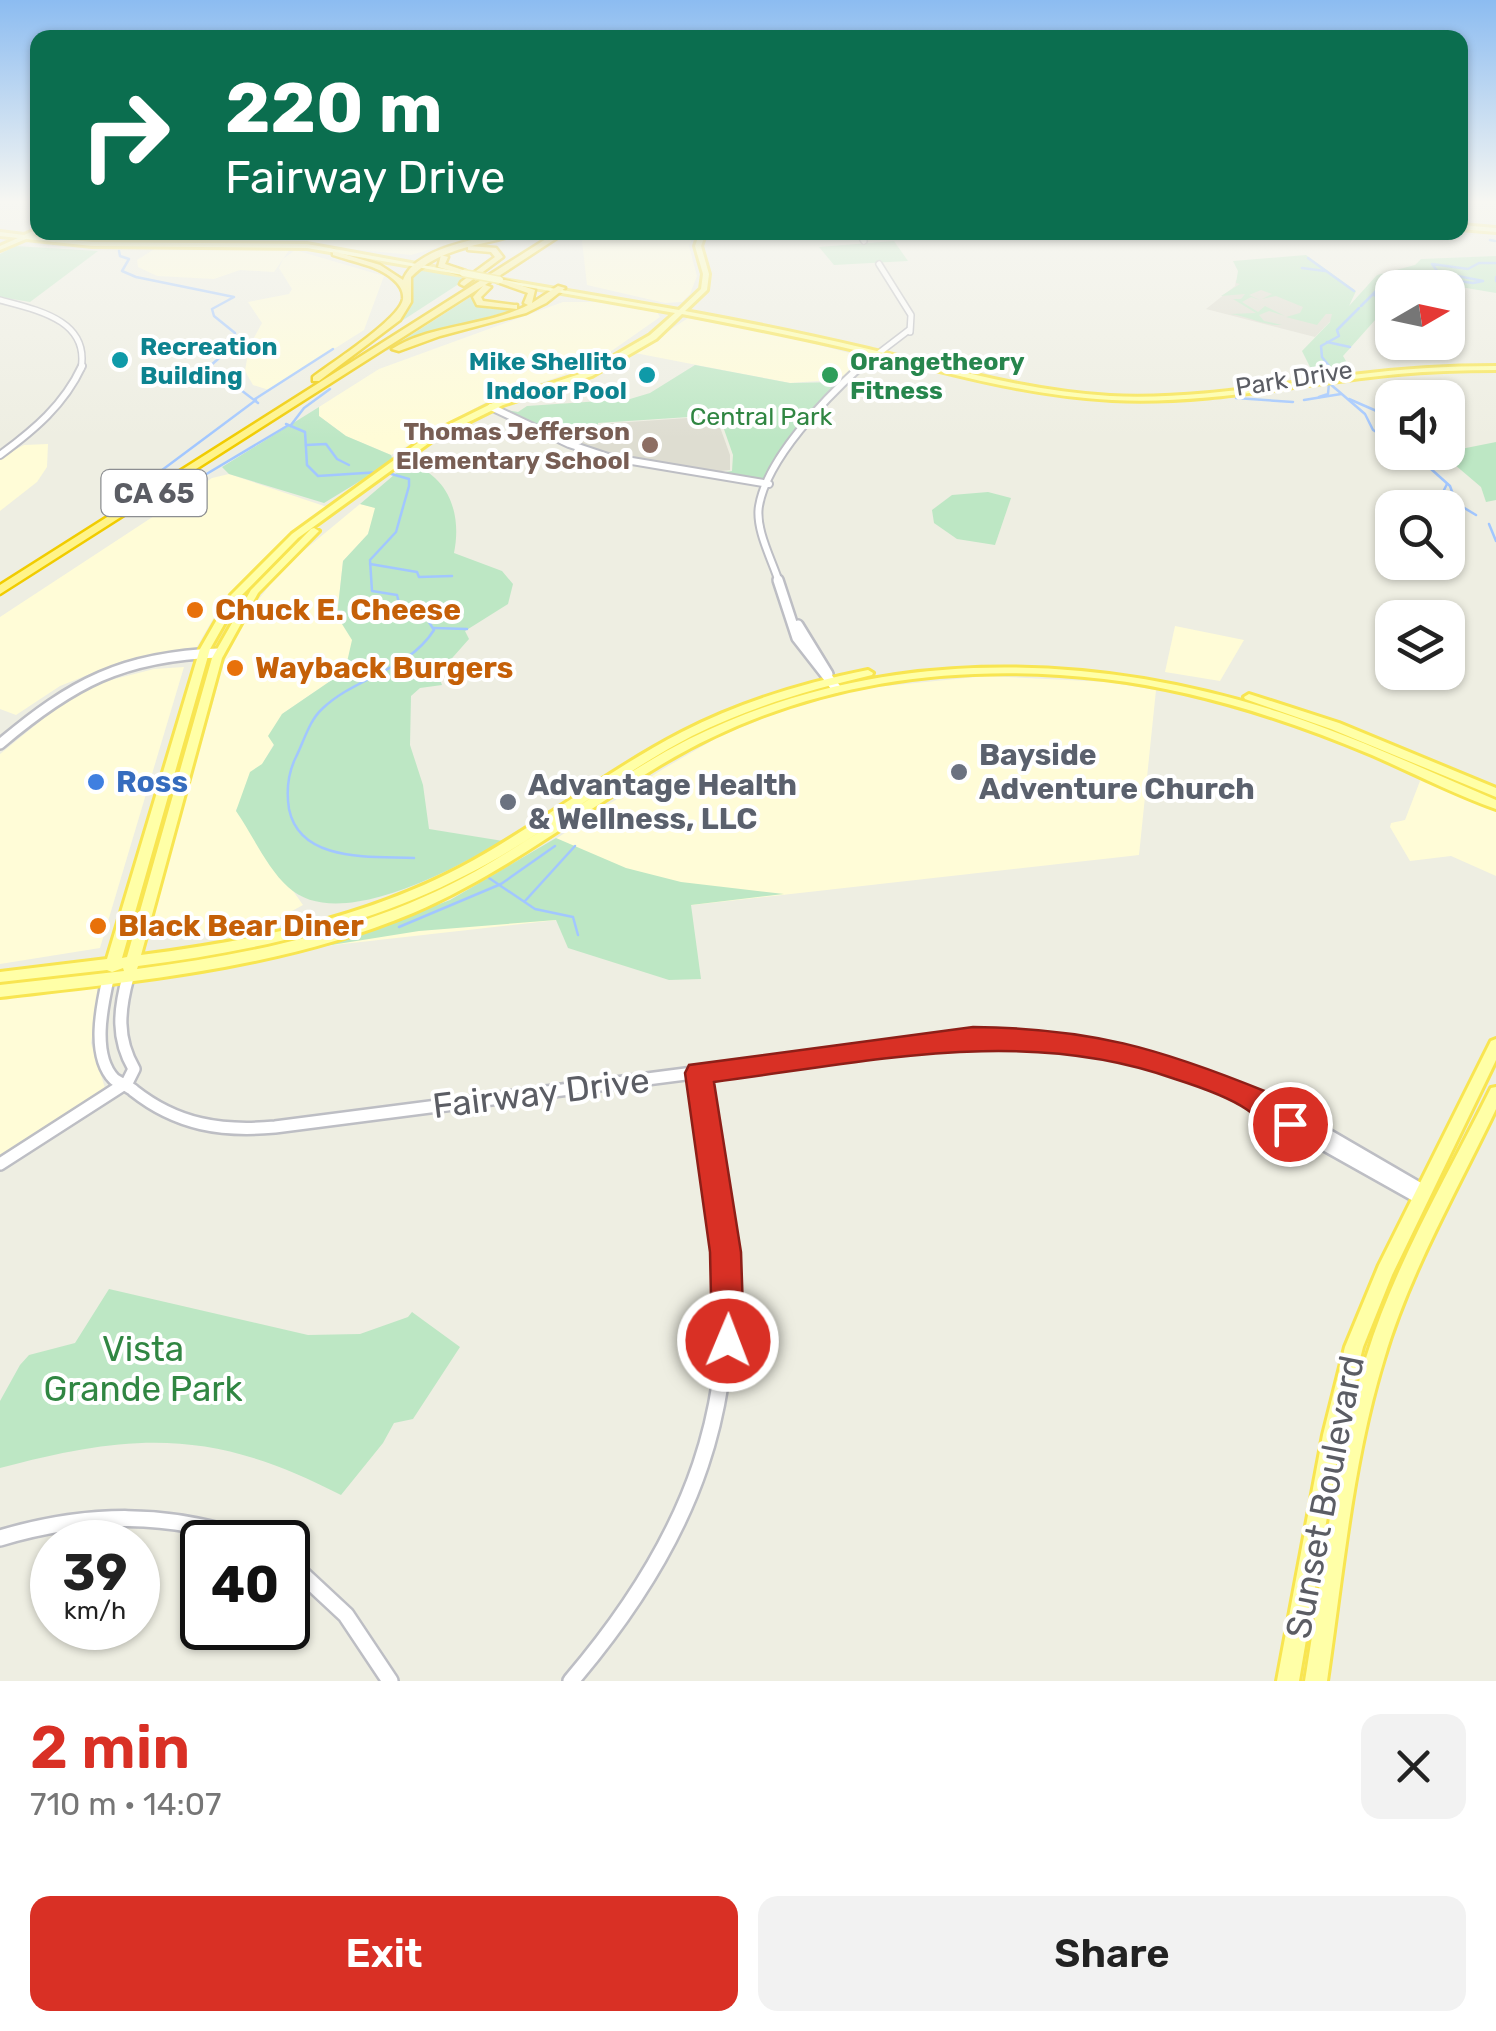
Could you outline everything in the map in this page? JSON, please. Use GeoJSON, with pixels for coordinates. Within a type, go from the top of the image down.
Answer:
{"type":"FeatureCollection","features":[{"type":"Feature","properties":{"kind":"highway"},"geometry":{"type":"LineString","coordinates":[[401,281],[408,295]]}},
{"type":"Feature","properties":{"kind":"highway"},"geometry":{"type":"LineString","coordinates":[[302,394],[394,321],[404,308],[407,281]]}},
{"type":"Feature","properties":{"kind":"highway"},"geometry":{"type":"LineString","coordinates":[[430,309],[466,281]]}},
{"type":"Feature","properties":{"kind":"highway","name":"CA 65"},"geometry":{"type":"LineString","coordinates":[[0,590],[474,281]]}},
{"type":"Feature","properties":{"kind":"highway","name":"CA 65"},"geometry":{"type":"LineString","coordinates":[[0,578],[486,281]]}},
{"type":"Feature","properties":{"kind":"highway"},"geometry":{"type":"LineString","coordinates":[[494,281],[477,301],[500,308],[528,303],[553,289]]}},
{"type":"Feature","properties":{"kind":"highway"},"geometry":{"type":"LineString","coordinates":[[506,282],[532,292],[528,303]]}},
{"type":"Feature","properties":{"kind":"highway"},"geometry":{"type":"LineString","coordinates":[[302,394],[416,340],[524,311],[553,289]]}},
{"type":"Feature","properties":{"kind":"main road"},"geometry":{"type":"LineString","coordinates":[[600,363],[679,311],[705,281]]}},
{"type":"Feature","properties":{"kind":"main road"},"geometry":{"type":"LineString","coordinates":[[506,282],[818,336],[1024,388],[1153,396]]}},
{"type":"Feature","properties":{"kind":"main road"},"geometry":{"type":"LineString","coordinates":[[679,311],[1038,386],[1153,396]]}},
{"type":"Feature","properties":{"kind":"main road","name":"Fairway Drive"},"geometry":{"type":"LineString","coordinates":[[130,969],[218,655],[241,610],[271,573],[308,536],[395,466],[494,409],[626,355],[679,311]]}},
{"type":"Feature","properties":{"kind":"main road"},"geometry":{"type":"LineString","coordinates":[[783,332],[818,336]]}},
{"type":"Feature","properties":{"kind":"main road"},"geometry":{"type":"LineString","coordinates":[[600,363],[626,355]]}},
{"type":"Feature","properties":{"kind":"main road"},"geometry":{"type":"LineString","coordinates":[[586,374],[602,366],[600,363]]}},
{"type":"Feature","properties":{"kind":"main road","name":"Park Drive"},"geometry":{"type":"LineString","coordinates":[[1153,396],[1216,396],[1404,369],[1496,365]]}},
{"type":"Feature","properties":{"kind":"main road"},"geometry":{"type":"LineString","coordinates":[[1024,388],[1038,386]]}},
{"type":"Feature","properties":{"kind":"main road","name":"Fairway Drive"},"geometry":{"type":"LineString","coordinates":[[111,972],[203,656],[229,606],[267,561],[314,521],[378,479]]}},
{"type":"Feature","properties":{"kind":"main road"},"geometry":{"type":"LineString","coordinates":[[130,969],[248,959],[390,916],[511,858],[630,781],[736,721],[831,682],[1025,662],[1086,666],[1189,682],[1276,705],[1362,736],[1496,793]]}},
{"type":"Feature","properties":{"kind":"main road"},"geometry":{"type":"LineString","coordinates":[[0,991],[284,937],[402,898],[502,850],[648,756],[729,714],[882,670],[998,666],[1161,685],[1300,722],[1496,805]]}},
{"type":"Feature","properties":{"kind":"main road"},"geometry":{"type":"LineString","coordinates":[[1300,722],[1311,722],[1353,738],[1362,736]]}},
{"type":"Feature","properties":{"kind":"main road"},"geometry":{"type":"LineString","coordinates":[[1373,752],[1377,749],[1415,759]]}},
{"type":"Feature","properties":{"kind":"main road"},"geometry":{"type":"LineString","coordinates":[[630,781],[650,760],[648,756]]}},
{"type":"Feature","properties":{"kind":"main road"},"geometry":{"type":"LineString","coordinates":[[158,815],[172,813]]}},
{"type":"Feature","properties":{"kind":"main road"},"geometry":{"type":"LineString","coordinates":[[0,977],[111,972]]}},
{"type":"Feature","properties":{"kind":"main road","name":"Sunset Boulevard"},"geometry":{"type":"LineString","coordinates":[[1288,1681],[1332,1435],[1350,1362],[1384,1271],[1496,1045]]}},
{"type":"Feature","properties":{"kind":"main road","name":"Sunset Boulevard"},"geometry":{"type":"LineString","coordinates":[[1316,1681],[1354,1447],[1375,1358],[1404,1284],[1496,1093]]}},
{"type":"Feature","properties":{"kind":"main road"},"geometry":{"type":"LineString","coordinates":[[1423,1195],[1442,1206]]}},
{"type":"Feature","properties":{"kind":"street"},"geometry":{"type":"LineString","coordinates":[[831,682],[799,641],[758,512],[769,484],[808,420],[855,374],[910,334],[912,315],[890,281]]}},
{"type":"Feature","properties":{"kind":"street"},"geometry":{"type":"LineString","coordinates":[[0,300],[58,316],[78,332],[85,349],[80,371],[65,398],[32,431],[0,455]]}},
{"type":"Feature","properties":{"kind":"street"},"geometry":{"type":"LineString","coordinates":[[494,409],[594,453],[769,484]]}},
{"type":"Feature","properties":{"kind":"street"},"geometry":{"type":"LineString","coordinates":[[1,746],[41,707],[79,684],[147,664],[218,655]]}},
{"type":"Feature","properties":{"kind":"street","name":"Fairway Drive"},"geometry":{"type":"LineString","coordinates":[[127,1083],[134,1069],[120,1043],[119,1021],[130,969]]}},
{"type":"Feature","properties":{"kind":"street","name":"Fairway Drive"},"geometry":{"type":"LineString","coordinates":[[111,972],[99,1022],[101,1048],[114,1080],[127,1083],[168,1115],[198,1125],[243,1130],[973,1038],[1039,1039],[1140,1056],[1204,1077],[1257,1100],[1266,1112],[1423,1195]]}},
{"type":"Feature","properties":{"kind":"street"},"geometry":{"type":"LineString","coordinates":[[571,1681],[614,1629],[662,1554],[700,1469],[719,1401],[728,1341],[728,1285],[699,1073]]}},
{"type":"Feature","properties":{"kind":"street"},"geometry":{"type":"LineString","coordinates":[[0,1164],[127,1083]]}},
{"type":"Feature","properties":{"kind":"street"},"geometry":{"type":"LineString","coordinates":[[0,1538],[81,1518],[140,1515],[180,1521]]}},
{"type":"Feature","properties":{"kind":"street"},"geometry":{"type":"LineString","coordinates":[[310,1578],[352,1620],[390,1681]]}},
{"type":"Feature","properties":{"kind":"shaded area"},"geometry":{"type":"Polygon","coordinates":[[[287,281],[382,281],[364,330],[269,390],[253,385],[245,371],[249,347],[262,323],[248,302],[289,294],[292,289],[287,281]]]}},
{"type":"Feature","properties":{"kind":"shaded area"},"geometry":{"type":"Polygon","coordinates":[[[587,281],[695,281],[682,302],[665,303],[587,285],[587,281]]]}},
{"type":"Feature","properties":{"kind":"shaded area"},"geometry":{"type":"Polygon","coordinates":[[[1236,281],[1242,281],[1346,305],[1315,337],[1206,309],[1236,281]]]}},
{"type":"Feature","properties":{"kind":"shaded area"},"geometry":{"type":"Polygon","coordinates":[[[563,302],[599,302],[657,312],[660,317],[590,366],[490,400],[391,455],[346,436],[319,416],[319,407],[379,369],[563,302]]]}},
{"type":"Feature","properties":{"kind":"shaded area"},"geometry":{"type":"Polygon","coordinates":[[[688,318],[793,338],[868,358],[843,379],[790,383],[635,353],[688,318]]]}},
{"type":"Feature","properties":{"kind":"shaded area","name":"Thomas Jefferson Elementary School"},"geometry":{"type":"Polygon","coordinates":[[[716,416],[730,455],[730,470],[712,472],[624,460],[555,436],[600,428],[600,424],[716,416]]]}},
{"type":"Feature","properties":{"kind":"shaded area"},"geometry":{"type":"Polygon","coordinates":[[[48,444],[47,467],[37,482],[0,511],[0,458],[24,445],[48,444]]]}},
{"type":"Feature","properties":{"kind":"shaded area"},"geometry":{"type":"Polygon","coordinates":[[[229,474],[327,507],[284,539],[224,600],[195,650],[125,660],[60,686],[16,715],[0,709],[0,617],[212,478],[229,474]]]}},
{"type":"Feature","properties":{"kind":"shaded area"},"geometry":{"type":"Polygon","coordinates":[[[360,504],[376,508],[368,534],[343,561],[337,616],[353,640],[345,671],[282,714],[274,744],[236,810],[303,905],[270,923],[198,935],[147,938],[229,645],[284,567],[360,504]]]}},
{"type":"Feature","properties":{"kind":"shaded area"},"geometry":{"type":"Polygon","coordinates":[[[1175,626],[1244,640],[1220,681],[1165,672],[1175,626]]]}},
{"type":"Feature","properties":{"kind":"shaded area"},"geometry":{"type":"Polygon","coordinates":[[[184,667],[100,948],[0,964],[0,754],[61,704],[99,683],[154,669],[184,667]]]}},
{"type":"Feature","properties":{"kind":"shaded area"},"geometry":{"type":"Polygon","coordinates":[[[986,676],[1108,682],[1156,690],[1139,855],[325,946],[450,900],[531,855],[720,736],[786,709],[865,688],[986,676]]]}},
{"type":"Feature","properties":{"kind":"shaded area"},"geometry":{"type":"Polygon","coordinates":[[[1417,776],[1496,811],[1496,876],[1451,856],[1410,861],[1390,827],[1391,823],[1405,820],[1420,781],[1417,776]]]}},
{"type":"Feature","properties":{"kind":"shaded area"},"geometry":{"type":"Polygon","coordinates":[[[96,986],[100,990],[91,1043],[105,1088],[0,1156],[0,997],[96,986]]]}},
{"type":"Feature","properties":{"kind":"green space"},"geometry":{"type":"Polygon","coordinates":[[[0,281],[57,281],[30,302],[0,297],[0,281]]]}},
{"type":"Feature","properties":{"kind":"green space"},"geometry":{"type":"Polygon","coordinates":[[[409,281],[463,281],[380,335],[405,312],[409,281]]]}},
{"type":"Feature","properties":{"kind":"green space"},"geometry":{"type":"Polygon","coordinates":[[[1236,281],[1343,281],[1356,291],[1349,306],[1375,281],[1375,320],[1343,356],[1349,366],[1312,371],[1302,351],[1330,322],[1332,314],[1326,314],[1317,325],[1286,317],[1300,313],[1303,307],[1276,296],[1262,299],[1272,294],[1261,290],[1249,295],[1260,300],[1251,297],[1242,302],[1258,312],[1265,306],[1285,316],[1269,311],[1259,315],[1264,321],[1282,325],[1230,314],[1256,313],[1233,299],[1241,299],[1245,294],[1221,296],[1240,284],[1236,281]]]}},
{"type":"Feature","properties":{"kind":"green space"},"geometry":{"type":"Polygon","coordinates":[[[1465,281],[1496,281],[1496,293],[1465,288],[1465,281]]]}},
{"type":"Feature","properties":{"kind":"green space"},"geometry":{"type":"Polygon","coordinates":[[[475,294],[474,302],[490,309],[523,307],[424,335],[386,351],[475,294]]]}},
{"type":"Feature","properties":{"kind":"green space","name":"Central Park"},"geometry":{"type":"Polygon","coordinates":[[[695,365],[790,383],[840,382],[801,422],[764,479],[719,473],[732,471],[733,455],[719,415],[598,423],[598,427],[554,435],[506,410],[518,412],[527,406],[630,399],[650,393],[695,365]]]}},
{"type":"Feature","properties":{"kind":"green space"},"geometry":{"type":"Polygon","coordinates":[[[319,407],[319,416],[346,436],[391,455],[393,461],[324,503],[229,474],[222,467],[319,407]]]}},
{"type":"Feature","properties":{"kind":"green space"},"geometry":{"type":"Polygon","coordinates":[[[1496,442],[1496,500],[1486,502],[1481,487],[1461,470],[1465,470],[1465,448],[1496,442]]]}},
{"type":"Feature","properties":{"kind":"green space"},"geometry":{"type":"Polygon","coordinates":[[[408,463],[443,486],[454,511],[454,553],[502,571],[513,584],[508,604],[465,631],[469,639],[438,674],[442,685],[420,688],[411,696],[410,745],[423,785],[429,829],[503,841],[396,892],[336,903],[310,900],[280,879],[236,811],[250,772],[262,764],[274,745],[268,736],[282,714],[345,671],[352,640],[337,616],[343,561],[368,534],[375,508],[360,504],[408,463]]]}},
{"type":"Feature","properties":{"kind":"green space"},"geometry":{"type":"Polygon","coordinates":[[[988,492],[1011,498],[995,545],[957,539],[934,523],[932,510],[952,495],[988,492]]]}},
{"type":"Feature","properties":{"kind":"green space"},"geometry":{"type":"Polygon","coordinates":[[[556,838],[626,868],[681,882],[784,894],[691,905],[701,979],[669,980],[568,948],[556,920],[419,931],[325,946],[450,900],[556,838]]]}},
{"type":"Feature","properties":{"kind":"green space","name":"Vista Grande Park"},"geometry":{"type":"Polygon","coordinates":[[[109,1289],[308,1335],[360,1334],[408,1317],[412,1312],[460,1347],[413,1419],[394,1423],[341,1495],[253,1458],[173,1443],[92,1448],[0,1468],[0,1401],[20,1365],[29,1355],[75,1343],[109,1289]]]}},
{"type":"Feature","properties":{"kind":"waterway"},"geometry":{"type":"LineString","coordinates":[[158,281],[234,297],[212,309],[214,316],[235,333],[235,344],[201,374],[237,387],[255,401]]}},
{"type":"Feature","properties":{"kind":"waterway"},"geometry":{"type":"LineString","coordinates":[[1341,281],[1354,291]]}},
{"type":"Feature","properties":{"kind":"waterway"},"geometry":{"type":"LineString","coordinates":[[1465,282],[1481,281]]}},
{"type":"Feature","properties":{"kind":"waterway"},"geometry":{"type":"LineString","coordinates":[[1361,306],[1375,292]]}},
{"type":"Feature","properties":{"kind":"waterway"},"geometry":{"type":"LineString","coordinates":[[1328,342],[1339,336],[1337,330],[1359,308]]}},
{"type":"Feature","properties":{"kind":"waterway"},"geometry":{"type":"LineString","coordinates":[[1328,342],[1350,347]]}},
{"type":"Feature","properties":{"kind":"waterway"},"geometry":{"type":"LineString","coordinates":[[1328,342],[1321,346],[1322,357],[1329,366]]}},
{"type":"Feature","properties":{"kind":"waterway"},"geometry":{"type":"LineString","coordinates":[[255,399],[333,349]]}},
{"type":"Feature","properties":{"kind":"waterway"},"geometry":{"type":"LineString","coordinates":[[1319,397],[1328,394],[1329,383],[1365,414],[1375,431]]}},
{"type":"Feature","properties":{"kind":"waterway"},"geometry":{"type":"LineString","coordinates":[[291,425],[304,408],[330,389]]}},
{"type":"Feature","properties":{"kind":"waterway"},"geometry":{"type":"LineString","coordinates":[[1304,400],[1341,394]]}},
{"type":"Feature","properties":{"kind":"waterway"},"geometry":{"type":"LineString","coordinates":[[1236,398],[1293,402]]}},
{"type":"Feature","properties":{"kind":"waterway"},"geometry":{"type":"LineString","coordinates":[[1349,399],[1375,410]]}},
{"type":"Feature","properties":{"kind":"waterway"},"geometry":{"type":"LineString","coordinates":[[142,485],[255,401]]}},
{"type":"Feature","properties":{"kind":"waterway"},"geometry":{"type":"LineString","coordinates":[[286,424],[305,432],[307,465],[318,476],[380,472]]}},
{"type":"Feature","properties":{"kind":"waterway"},"geometry":{"type":"LineString","coordinates":[[157,497],[188,485],[287,426]]}},
{"type":"Feature","properties":{"kind":"waterway"},"geometry":{"type":"LineString","coordinates":[[306,445],[326,444],[337,459],[349,465]]}},
{"type":"Feature","properties":{"kind":"waterway"},"geometry":{"type":"LineString","coordinates":[[1432,470],[1450,486],[1456,503],[1476,515]]}},
{"type":"Feature","properties":{"kind":"waterway"},"geometry":{"type":"LineString","coordinates":[[370,564],[396,532],[409,486],[409,479],[388,473]]}},
{"type":"Feature","properties":{"kind":"waterway"},"geometry":{"type":"LineString","coordinates":[[104,501],[151,474]]}},
{"type":"Feature","properties":{"kind":"waterway"},"geometry":{"type":"LineString","coordinates":[[1444,490],[1447,484]]}},
{"type":"Feature","properties":{"kind":"waterway"},"geometry":{"type":"LineString","coordinates":[[1489,524],[1496,541]]}},
{"type":"Feature","properties":{"kind":"waterway"},"geometry":{"type":"LineString","coordinates":[[370,564],[417,572],[419,577],[452,576]]}},
{"type":"Feature","properties":{"kind":"waterway"},"geometry":{"type":"LineString","coordinates":[[370,564],[372,591],[397,595],[401,611],[427,619],[434,630],[410,655],[335,698],[317,714],[291,769],[289,809],[296,827],[322,848],[358,856],[414,858]]}},
{"type":"Feature","properties":{"kind":"waterway"},"geometry":{"type":"LineString","coordinates":[[433,628],[467,629]]}},
{"type":"Feature","properties":{"kind":"waterway"},"geometry":{"type":"LineString","coordinates":[[499,885],[555,846]]}},
{"type":"Feature","properties":{"kind":"waterway"},"geometry":{"type":"LineString","coordinates":[[525,901],[575,846]]}},
{"type":"Feature","properties":{"kind":"waterway"},"geometry":{"type":"LineString","coordinates":[[489,878],[499,885]]}},
{"type":"Feature","properties":{"kind":"waterway"},"geometry":{"type":"LineString","coordinates":[[399,927],[499,885]]}},
{"type":"Feature","properties":{"kind":"waterway"},"geometry":{"type":"LineString","coordinates":[[499,885],[535,909],[573,917],[578,935]]}},
{"type":"Feature","properties":{"kind":"place","name":"Recreation Building"},"geometry":{"type":"Point","coordinates":[120,360]}},
{"type":"Feature","properties":{"kind":"place","name":"Mike Shellito Indoor Pool"},"geometry":{"type":"Point","coordinates":[647,375]}},
{"type":"Feature","properties":{"kind":"place","name":"Orangetheory Fitness"},"geometry":{"type":"Point","coordinates":[830,375]}},
{"type":"Feature","properties":{"kind":"place","name":"Thomas Jefferson Elementary School"},"geometry":{"type":"Point","coordinates":[650,445]}},
{"type":"Feature","properties":{"kind":"place","name":"Chuck E. Cheese"},"geometry":{"type":"Point","coordinates":[195,610]}},
{"type":"Feature","properties":{"kind":"place","name":"Wayback Burgers"},"geometry":{"type":"Point","coordinates":[235,668]}},
{"type":"Feature","properties":{"kind":"place","name":"Bayside Adventure Church"},"geometry":{"type":"Point","coordinates":[959,772]}},
{"type":"Feature","properties":{"kind":"place","name":"Ross"},"geometry":{"type":"Point","coordinates":[96,782]}},
{"type":"Feature","properties":{"kind":"place","name":"Advantage Health & Wellness, LLC"},"geometry":{"type":"Point","coordinates":[508,802]}},
{"type":"Feature","properties":{"kind":"place","name":"Black Bear Diner"},"geometry":{"type":"Point","coordinates":[98,926]}},
{"type":"Feature","properties":{"kind":"route"},"geometry":{"type":"LineString","coordinates":[[728,1341],[726,1252],[699,1073],[973,1038],[1039,1039],[1106,1048],[1180,1068],[1257,1100],[1266,1112],[1290,1124]]}}]}
